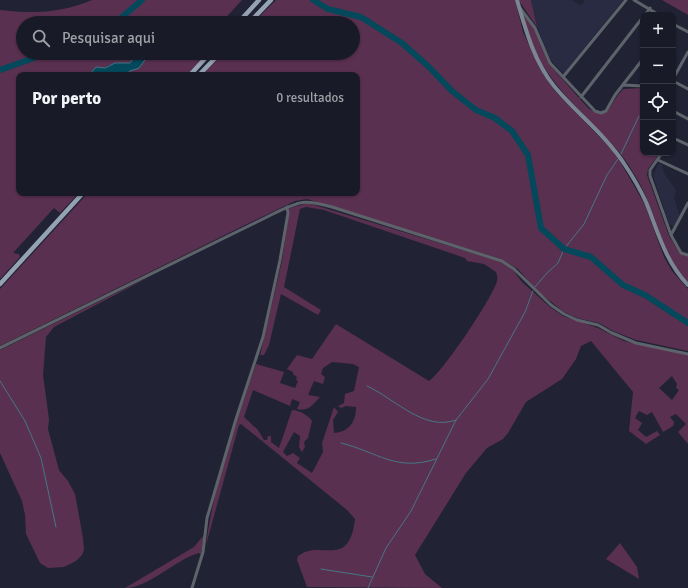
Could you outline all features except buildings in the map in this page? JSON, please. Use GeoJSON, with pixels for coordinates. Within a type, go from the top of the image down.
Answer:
{"type":"FeatureCollection","features":[{"type":"Feature","properties":{"kind":"main road"},"geometry":{"type":"LineString","coordinates":[[244,16],[259,0]]}},
{"type":"Feature","properties":{"kind":"main road"},"geometry":{"type":"LineString","coordinates":[[256,16],[271,0]]}},
{"type":"Feature","properties":{"kind":"main road"},"geometry":{"type":"LineString","coordinates":[[517,0],[526,32],[543,69],[561,94],[615,150],[641,192],[666,255],[675,270],[688,285]]}},
{"type":"Feature","properties":{"kind":"main road"},"geometry":{"type":"LineString","coordinates":[[193,72],[204,60]]}},
{"type":"Feature","properties":{"kind":"main road"},"geometry":{"type":"LineString","coordinates":[[202,72],[213,60]]}},
{"type":"Feature","properties":{"kind":"main road"},"geometry":{"type":"LineString","coordinates":[[0,284],[80,196]]}},
{"type":"Feature","properties":{"kind":"street"},"geometry":{"type":"LineString","coordinates":[[563,77],[626,0]]}},
{"type":"Feature","properties":{"kind":"street"},"geometry":{"type":"LineString","coordinates":[[634,0],[655,12]]}},
{"type":"Feature","properties":{"kind":"street"},"geometry":{"type":"LineString","coordinates":[[519,7],[535,28],[550,63],[580,97],[595,111],[603,112],[609,108],[615,95],[640,64]]}},
{"type":"Feature","properties":{"kind":"street"},"geometry":{"type":"LineString","coordinates":[[647,12],[650,8]]}},
{"type":"Feature","properties":{"kind":"street"},"geometry":{"type":"LineString","coordinates":[[580,97],[640,21]]}},
{"type":"Feature","properties":{"kind":"street"},"geometry":{"type":"LineString","coordinates":[[676,26],[688,32]]}},
{"type":"Feature","properties":{"kind":"street"},"geometry":{"type":"LineString","coordinates":[[676,75],[686,59],[688,52]]}},
{"type":"Feature","properties":{"kind":"street"},"geometry":{"type":"LineString","coordinates":[[676,82],[688,89]]}},
{"type":"Feature","properties":{"kind":"street"},"geometry":{"type":"LineString","coordinates":[[624,85],[640,86]]}},
{"type":"Feature","properties":{"kind":"street"},"geometry":{"type":"LineString","coordinates":[[676,113],[688,119]]}},
{"type":"Feature","properties":{"kind":"street"},"geometry":{"type":"LineString","coordinates":[[676,139],[688,145]]}},
{"type":"Feature","properties":{"kind":"street"},"geometry":{"type":"LineString","coordinates":[[660,156],[650,170],[650,176],[671,235],[678,250],[681,253],[688,255]]}},
{"type":"Feature","properties":{"kind":"street"},"geometry":{"type":"LineString","coordinates":[[658,160],[688,174]]}},
{"type":"Feature","properties":{"kind":"street"},"geometry":{"type":"LineString","coordinates":[[0,348],[286,207],[302,202],[318,203],[502,261],[514,269],[545,300],[564,314],[577,320],[598,325],[612,333],[636,343],[688,354]]}},
{"type":"Feature","properties":{"kind":"street"},"geometry":{"type":"LineString","coordinates":[[671,235],[688,203]]}},
{"type":"Feature","properties":{"kind":"street"},"geometry":{"type":"LineString","coordinates":[[192,588],[203,552],[207,518],[236,419],[263,337],[280,260],[288,212],[286,207]]}},
{"type":"Feature","properties":{"kind":"shaded area"},"geometry":{"type":"Polygon","coordinates":[[[92,0],[242,0],[227,16],[16,16],[16,60],[132,60],[130,63],[109,65],[105,68],[90,72],[16,72],[16,196],[76,196],[60,213],[54,208],[13,253],[19,254],[20,257],[0,279],[0,10],[36,12],[58,10],[92,0]]]}},
{"type":"Feature","properties":{"kind":"shaded area"},"geometry":{"type":"Polygon","coordinates":[[[276,0],[515,0],[523,32],[540,69],[554,90],[613,151],[644,203],[664,257],[672,271],[688,289],[688,351],[636,340],[613,331],[599,323],[577,318],[564,312],[536,290],[518,269],[501,259],[307,199],[295,201],[0,346],[0,289],[85,196],[360,196],[360,72],[205,72],[217,60],[360,60],[360,16],[260,16],[276,0]]]}},
{"type":"Feature","properties":{"kind":"shaded area"},"geometry":{"type":"Polygon","coordinates":[[[531,0],[572,0],[581,6],[585,0],[623,0],[564,73],[551,60],[544,45],[537,27],[531,0]]]}},
{"type":"Feature","properties":{"kind":"shaded area"},"geometry":{"type":"Polygon","coordinates":[[[531,0],[537,27],[519,1],[531,0]]]}},
{"type":"Feature","properties":{"kind":"shaded area"},"geometry":{"type":"Polygon","coordinates":[[[662,0],[688,0],[688,15],[662,0]]]}},
{"type":"Feature","properties":{"kind":"shaded area"},"geometry":{"type":"Polygon","coordinates":[[[524,15],[534,28],[549,64],[588,108],[595,112],[607,112],[623,89],[640,88],[640,156],[658,156],[648,169],[647,175],[669,236],[680,254],[688,256],[688,282],[680,272],[667,250],[640,183],[628,164],[617,149],[561,90],[551,77],[533,48],[524,15]]]}},
{"type":"Feature","properties":{"kind":"shaded area"},"geometry":{"type":"Polygon","coordinates":[[[132,60],[145,60],[139,68],[129,72],[92,72],[96,67],[105,68],[115,63],[130,63],[132,60]]]}},
{"type":"Feature","properties":{"kind":"shaded area"},"geometry":{"type":"Polygon","coordinates":[[[145,60],[201,60],[190,72],[129,72],[139,68],[145,60]]]}},
{"type":"Feature","properties":{"kind":"shaded area"},"geometry":{"type":"Polygon","coordinates":[[[661,163],[665,175],[676,190],[674,198],[680,216],[673,227],[669,223],[653,176],[658,164],[661,163]]]}},
{"type":"Feature","properties":{"kind":"shaded area"},"geometry":{"type":"Polygon","coordinates":[[[308,203],[502,262],[513,270],[522,282],[550,307],[563,316],[598,328],[624,341],[688,355],[688,444],[678,432],[686,424],[676,414],[670,417],[674,422],[673,426],[663,432],[652,412],[647,415],[639,411],[635,418],[642,423],[638,430],[646,437],[657,431],[660,435],[646,444],[629,431],[633,392],[591,341],[581,346],[576,359],[562,379],[526,402],[503,439],[487,448],[466,473],[415,555],[425,574],[442,588],[307,587],[297,560],[298,556],[307,551],[340,549],[347,544],[352,535],[355,519],[347,510],[241,424],[239,425],[206,545],[214,499],[220,476],[256,364],[284,372],[280,383],[295,388],[298,381],[296,380],[297,377],[293,374],[293,372],[287,369],[297,355],[312,359],[336,324],[429,381],[445,364],[467,334],[494,290],[497,280],[496,272],[484,264],[467,261],[465,258],[324,210],[306,207],[300,209],[284,287],[321,310],[318,315],[281,294],[269,345],[264,355],[260,355],[282,261],[290,208],[308,203]],[[332,362],[323,368],[321,374],[325,377],[323,384],[314,381],[308,395],[320,397],[310,407],[301,410],[297,409],[300,402],[292,399],[290,406],[253,390],[244,417],[258,430],[264,440],[267,440],[268,436],[271,436],[271,442],[279,448],[292,410],[306,415],[312,421],[308,438],[304,442],[305,447],[302,452],[299,447],[300,436],[294,432],[283,452],[287,456],[293,453],[300,458],[297,463],[312,473],[323,452],[322,443],[334,407],[338,412],[333,420],[334,433],[344,431],[348,428],[353,422],[356,412],[356,407],[346,406],[341,408],[338,406],[344,403],[345,394],[354,391],[359,367],[353,364],[332,362]],[[672,376],[659,388],[672,400],[679,390],[676,388],[677,384],[672,376]]]}},
{"type":"Feature","properties":{"kind":"shaded area"},"geometry":{"type":"Polygon","coordinates":[[[153,275],[54,327],[46,337],[43,375],[49,419],[48,429],[59,470],[68,481],[75,494],[84,550],[82,555],[76,561],[64,567],[48,568],[40,563],[26,534],[25,515],[22,501],[0,453],[0,350],[153,275]]]}},
{"type":"Feature","properties":{"kind":"shaded area"},"geometry":{"type":"Polygon","coordinates":[[[204,535],[201,554],[199,553],[180,561],[143,584],[125,588],[194,547],[204,535]]]}},
{"type":"Feature","properties":{"kind":"shaded area"},"geometry":{"type":"Polygon","coordinates":[[[620,543],[637,567],[639,579],[606,559],[620,543]]]}},
{"type":"Feature","properties":{"kind":"waterway"},"geometry":{"type":"LineString","coordinates":[[123,16],[142,0]]}},
{"type":"Feature","properties":{"kind":"waterway"},"geometry":{"type":"LineString","coordinates":[[313,0],[328,9],[357,16]]}},
{"type":"Feature","properties":{"kind":"waterway"},"geometry":{"type":"LineString","coordinates":[[360,17],[402,43],[429,67],[452,91],[476,110],[495,118],[512,131],[528,155],[541,228],[564,249],[591,257],[623,285],[645,295],[688,323]]}},
{"type":"Feature","properties":{"kind":"waterway"},"geometry":{"type":"LineString","coordinates":[[0,70],[28,60]]}},
{"type":"Feature","properties":{"kind":"waterway"},"geometry":{"type":"LineString","coordinates":[[621,154],[639,116]]}},
{"type":"Feature","properties":{"kind":"waterway"},"geometry":{"type":"LineString","coordinates":[[535,287],[558,263],[564,249],[584,224],[607,175],[618,159]]}},
{"type":"Feature","properties":{"kind":"waterway"},"geometry":{"type":"LineString","coordinates":[[368,588],[386,548],[411,511],[456,420],[488,379],[525,312],[533,291]]}},
{"type":"Feature","properties":{"kind":"waterway"},"geometry":{"type":"LineString","coordinates":[[0,381],[25,421],[41,458],[56,527]]}},
{"type":"Feature","properties":{"kind":"waterway"},"geometry":{"type":"LineString","coordinates":[[367,386],[421,418],[444,422],[456,420]]}},
{"type":"Feature","properties":{"kind":"waterway"},"geometry":{"type":"LineString","coordinates":[[341,443],[398,462],[422,462],[436,459]]}},
{"type":"Feature","properties":{"kind":"waterway"},"geometry":{"type":"LineString","coordinates":[[321,569],[372,577]]}}]}
